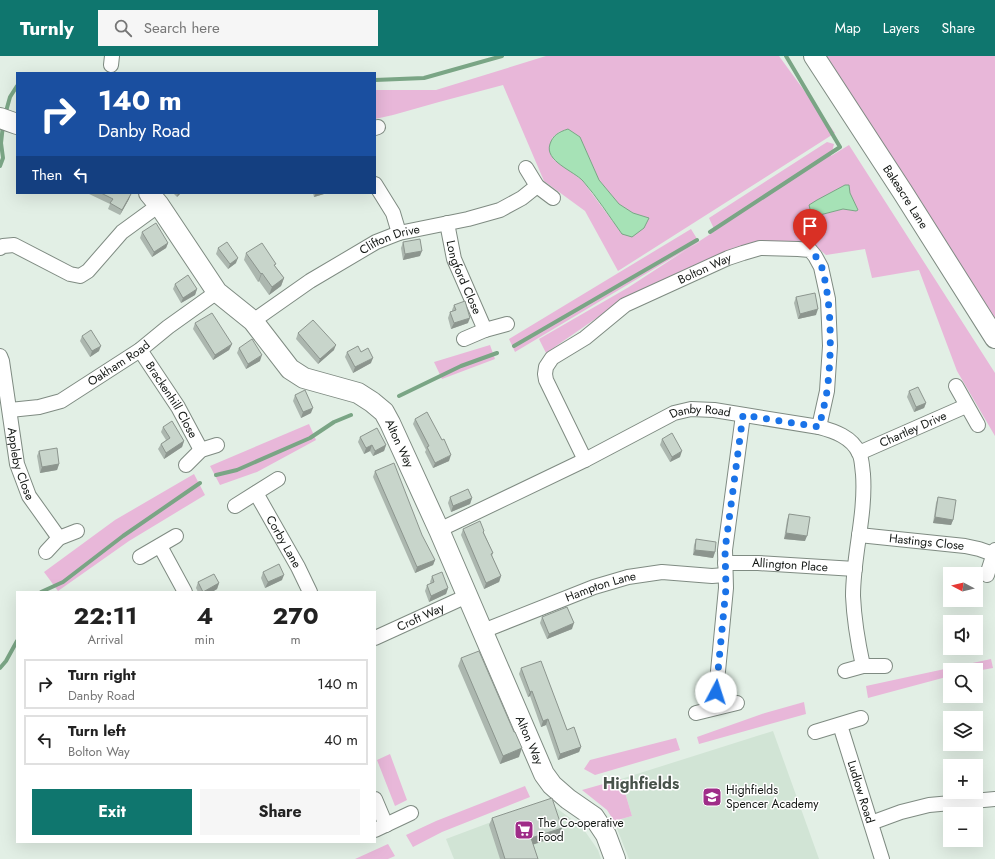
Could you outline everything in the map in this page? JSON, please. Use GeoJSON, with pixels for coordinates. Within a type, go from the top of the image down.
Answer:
{"type":"FeatureCollection","features":[{"type":"Feature","properties":{"kind":"street","name":"Bakeacre Lane"},"geometry":{"type":"LineString","coordinates":[[814,56],[995,338]]}},
{"type":"Feature","properties":{"kind":"street"},"geometry":{"type":"LineString","coordinates":[[0,118],[16,124]]}},
{"type":"Feature","properties":{"kind":"street"},"geometry":{"type":"LineString","coordinates":[[526,168],[537,186],[553,198]]}},
{"type":"Feature","properties":{"kind":"street"},"geometry":{"type":"LineString","coordinates":[[376,186],[393,213],[399,233]]}},
{"type":"Feature","properties":{"kind":"street","name":"Clifton Drive"},"geometry":{"type":"LineString","coordinates":[[253,321],[310,281],[376,242],[399,233],[468,219],[500,210],[522,198],[537,186]]}},
{"type":"Feature","properties":{"kind":"street"},"geometry":{"type":"LineString","coordinates":[[0,248],[3,246],[14,246],[70,274],[80,276],[88,271],[122,232],[154,199]]}},
{"type":"Feature","properties":{"kind":"street","name":"Alton Way"},"geometry":{"type":"LineString","coordinates":[[154,199],[217,292],[253,321],[290,369],[304,378],[358,393],[384,412],[439,530],[548,779],[552,785],[568,799],[594,817],[606,835],[615,859]]}},
{"type":"Feature","properties":{"kind":"street","name":"Longford Close"},"geometry":{"type":"LineString","coordinates":[[447,223],[454,259],[485,330]]}},
{"type":"Feature","properties":{"kind":"street","name":"Bolton Way"},"geometry":{"type":"LineString","coordinates":[[585,460],[544,374],[546,367],[552,358],[585,338],[625,305],[728,258],[760,248],[810,250],[821,267],[828,299],[830,346],[827,391],[819,427]]}},
{"type":"Feature","properties":{"kind":"street","name":"Oakham Road"},"geometry":{"type":"LineString","coordinates":[[10,410],[39,407],[61,401],[140,350],[168,327],[217,292]]}},
{"type":"Feature","properties":{"kind":"street","name":"Longford Close"},"geometry":{"type":"LineString","coordinates":[[464,339],[485,330],[507,324]]}},
{"type":"Feature","properties":{"kind":"street","name":"Brackenhill Close"},"geometry":{"type":"LineString","coordinates":[[140,350],[178,407],[201,450]]}},
{"type":"Feature","properties":{"kind":"street","name":"Appleby Close"},"geometry":{"type":"LineString","coordinates":[[0,356],[10,410],[17,464],[29,496],[59,538]]}},
{"type":"Feature","properties":{"kind":"street"},"geometry":{"type":"LineString","coordinates":[[956,386],[978,426]]}},
{"type":"Feature","properties":{"kind":"street","name":"Chartley Drive"},"geometry":{"type":"LineString","coordinates":[[859,452],[966,406]]}},
{"type":"Feature","properties":{"kind":"street","name":"Danby Road"},"geometry":{"type":"LineString","coordinates":[[439,530],[585,460],[674,413],[692,409],[714,410],[819,427],[835,431],[848,439],[859,452]]}},
{"type":"Feature","properties":{"kind":"street"},"geometry":{"type":"LineString","coordinates":[[718,707],[716,692],[726,588],[725,550],[743,415]]}},
{"type":"Feature","properties":{"kind":"street"},"geometry":{"type":"LineString","coordinates":[[186,465],[201,450],[217,444]]}},
{"type":"Feature","properties":{"kind":"street"},"geometry":{"type":"LineString","coordinates":[[859,452],[864,487],[853,596],[856,631],[863,666]]}},
{"type":"Feature","properties":{"kind":"street"},"geometry":{"type":"LineString","coordinates":[[235,506],[278,479]]}},
{"type":"Feature","properties":{"kind":"street","name":"Corby Lane"},"geometry":{"type":"LineString","coordinates":[[256,493],[298,567],[310,591]]}},
{"type":"Feature","properties":{"kind":"street"},"geometry":{"type":"LineString","coordinates":[[46,552],[59,538],[77,531]]}},
{"type":"Feature","properties":{"kind":"street","name":"Hastings Close"},"geometry":{"type":"LineString","coordinates":[[859,535],[965,546],[994,552],[987,575]]}},
{"type":"Feature","properties":{"kind":"street"},"geometry":{"type":"LineString","coordinates":[[140,557],[176,536]]}},
{"type":"Feature","properties":{"kind":"street"},"geometry":{"type":"LineString","coordinates":[[160,546],[184,591]]}},
{"type":"Feature","properties":{"kind":"street","name":"Allington Place"},"geometry":{"type":"LineString","coordinates":[[725,569],[758,563],[855,569]]}},
{"type":"Feature","properties":{"kind":"street","name":"Hampton Lane"},"geometry":{"type":"LineString","coordinates":[[483,631],[594,587],[628,577],[662,572],[707,576],[725,569]]}},
{"type":"Feature","properties":{"kind":"street","name":"Croft Way"},"geometry":{"type":"LineString","coordinates":[[376,638],[467,596]]}},
{"type":"Feature","properties":{"kind":"street"},"geometry":{"type":"LineString","coordinates":[[845,671],[863,666],[885,666]]}},
{"type":"Feature","properties":{"kind":"street"},"geometry":{"type":"LineString","coordinates":[[696,713],[737,703]]}},
{"type":"Feature","properties":{"kind":"street"},"geometry":{"type":"LineString","coordinates":[[815,732],[861,718]]}},
{"type":"Feature","properties":{"kind":"street","name":"Ludlow Road"},"geometry":{"type":"LineString","coordinates":[[840,725],[882,859]]}},
{"type":"Feature","properties":{"kind":"street"},"geometry":{"type":"LineString","coordinates":[[871,823],[901,812],[929,805],[995,798]]}},
{"type":"Feature","properties":{"kind":"street"},"geometry":{"type":"LineString","coordinates":[[376,805],[380,827],[411,813]]}},
{"type":"Feature","properties":{"kind":"shaded area"},"geometry":{"type":"Polygon","coordinates":[[[546,56],[779,56],[835,133],[618,271],[585,211],[544,181],[503,85],[376,119],[376,90],[436,90],[546,56]],[[568,129],[559,132],[552,138],[553,159],[582,180],[622,234],[649,218],[633,213],[619,204],[599,180],[580,137],[568,129]]]}},
{"type":"Feature","properties":{"kind":"shaded area"},"geometry":{"type":"Polygon","coordinates":[[[814,56],[995,56],[995,337],[814,56]]]}},
{"type":"Feature","properties":{"kind":"shaded area"},"geometry":{"type":"Polygon","coordinates":[[[568,129],[580,137],[599,180],[619,204],[633,213],[649,218],[644,228],[632,237],[622,234],[598,200],[579,177],[555,161],[551,156],[549,150],[553,138],[559,133],[568,129]]]}},
{"type":"Feature","properties":{"kind":"shaded area"},"geometry":{"type":"Polygon","coordinates":[[[827,142],[834,144],[831,156],[849,145],[995,373],[995,436],[957,371],[919,270],[872,278],[865,249],[826,255],[812,243],[757,242],[733,248],[624,299],[546,353],[539,339],[629,287],[715,231],[709,218],[827,142]],[[845,185],[809,206],[813,217],[843,209],[858,210],[845,185]]]}},
{"type":"Feature","properties":{"kind":"shaded area"},"geometry":{"type":"Polygon","coordinates":[[[845,185],[849,185],[850,193],[858,210],[843,209],[812,217],[809,205],[845,185]]]}},
{"type":"Feature","properties":{"kind":"shaded area"},"geometry":{"type":"Polygon","coordinates":[[[691,229],[699,242],[515,352],[509,339],[691,229]]]}},
{"type":"Feature","properties":{"kind":"shaded area"},"geometry":{"type":"Polygon","coordinates":[[[490,345],[495,359],[442,379],[434,362],[490,345]]]}},
{"type":"Feature","properties":{"kind":"shaded area"},"geometry":{"type":"Polygon","coordinates":[[[309,424],[316,440],[257,472],[220,485],[210,466],[309,424]]]}},
{"type":"Feature","properties":{"kind":"shaded area"},"geometry":{"type":"Polygon","coordinates":[[[194,474],[205,495],[129,541],[58,591],[44,572],[115,520],[194,474]]]}},
{"type":"Feature","properties":{"kind":"shaded area"},"geometry":{"type":"Polygon","coordinates":[[[991,659],[993,668],[983,670],[983,663],[972,663],[991,659]]]}},
{"type":"Feature","properties":{"kind":"shaded area"},"geometry":{"type":"Polygon","coordinates":[[[943,669],[943,678],[868,698],[866,686],[943,669]]]}},
{"type":"Feature","properties":{"kind":"shaded area"},"geometry":{"type":"Polygon","coordinates":[[[804,702],[806,714],[699,744],[697,737],[765,713],[804,702]]]}},
{"type":"Feature","properties":{"kind":"shaded area","name":"Highfields Spencer Academy"},"geometry":{"type":"Polygon","coordinates":[[[773,731],[819,859],[629,859],[614,821],[632,816],[621,779],[773,731]]]}},
{"type":"Feature","properties":{"kind":"shaded area"},"geometry":{"type":"Polygon","coordinates":[[[676,738],[680,750],[595,775],[584,769],[590,760],[676,738]]]}},
{"type":"Feature","properties":{"kind":"shaded area"},"geometry":{"type":"Polygon","coordinates":[[[390,754],[407,800],[395,806],[377,760],[390,754]]]}},
{"type":"Feature","properties":{"kind":"shaded area"},"geometry":{"type":"Polygon","coordinates":[[[621,779],[632,816],[614,821],[607,810],[582,790],[621,779]]]}},
{"type":"Feature","properties":{"kind":"shaded area"},"geometry":{"type":"Polygon","coordinates":[[[525,786],[530,797],[442,832],[413,847],[406,835],[436,821],[525,786]]]}},
{"type":"Feature","properties":{"kind":"shaded area"},"geometry":{"type":"Polygon","coordinates":[[[547,801],[582,827],[598,850],[601,859],[454,859],[446,839],[547,801]]]}},
{"type":"Feature","properties":{"kind":"shaded area"},"geometry":{"type":"Polygon","coordinates":[[[388,844],[395,856],[388,859],[355,859],[388,844]]]}},
{"type":"Feature","properties":{"kind":"building"},"geometry":{"type":"Polygon","coordinates":[[[103,194],[131,194],[122,210],[110,203],[113,199],[103,194]]]}},
{"type":"Feature","properties":{"kind":"building"},"geometry":{"type":"Polygon","coordinates":[[[156,223],[168,243],[154,252],[142,232],[156,223]]]}},
{"type":"Feature","properties":{"kind":"building"},"geometry":{"type":"Polygon","coordinates":[[[420,239],[422,251],[405,254],[403,242],[420,239]]]}},
{"type":"Feature","properties":{"kind":"building"},"geometry":{"type":"Polygon","coordinates":[[[227,242],[238,258],[230,264],[218,248],[227,242]]]}},
{"type":"Feature","properties":{"kind":"building"},"geometry":{"type":"Polygon","coordinates":[[[262,243],[276,264],[274,265],[284,278],[272,287],[246,253],[262,243]]]}},
{"type":"Feature","properties":{"kind":"building"},"geometry":{"type":"Polygon","coordinates":[[[188,275],[197,289],[183,298],[175,284],[188,275]]]}},
{"type":"Feature","properties":{"kind":"building"},"geometry":{"type":"Polygon","coordinates":[[[815,293],[818,309],[800,314],[796,297],[815,293]]]}},
{"type":"Feature","properties":{"kind":"building"},"geometry":{"type":"Polygon","coordinates":[[[465,301],[470,318],[454,323],[450,312],[456,310],[454,305],[465,301]]]}},
{"type":"Feature","properties":{"kind":"building"},"geometry":{"type":"Polygon","coordinates":[[[212,313],[232,344],[215,355],[195,323],[212,313]]]}},
{"type":"Feature","properties":{"kind":"building"},"geometry":{"type":"Polygon","coordinates":[[[313,320],[336,345],[320,359],[298,333],[313,320]]]}},
{"type":"Feature","properties":{"kind":"building"},"geometry":{"type":"Polygon","coordinates":[[[91,330],[101,346],[92,351],[82,336],[91,330]]]}},
{"type":"Feature","properties":{"kind":"building"},"geometry":{"type":"Polygon","coordinates":[[[252,339],[262,355],[248,364],[239,348],[252,339]]]}},
{"type":"Feature","properties":{"kind":"building"},"geometry":{"type":"Polygon","coordinates":[[[358,346],[361,352],[368,348],[373,358],[355,367],[347,352],[358,346]]]}},
{"type":"Feature","properties":{"kind":"building"},"geometry":{"type":"Polygon","coordinates":[[[918,387],[926,403],[916,407],[909,391],[918,387]]]}},
{"type":"Feature","properties":{"kind":"building"},"geometry":{"type":"Polygon","coordinates":[[[305,390],[313,408],[303,412],[295,395],[305,390]]]}},
{"type":"Feature","properties":{"kind":"building"},"geometry":{"type":"Polygon","coordinates":[[[427,412],[442,440],[444,439],[451,455],[435,463],[427,447],[429,446],[415,419],[427,412]]]}},
{"type":"Feature","properties":{"kind":"building"},"geometry":{"type":"Polygon","coordinates":[[[172,421],[184,441],[166,453],[161,444],[170,438],[163,427],[172,421]]]}},
{"type":"Feature","properties":{"kind":"building"},"geometry":{"type":"Polygon","coordinates":[[[377,428],[386,445],[375,451],[372,445],[366,448],[360,437],[377,428]]]}},
{"type":"Feature","properties":{"kind":"building"},"geometry":{"type":"Polygon","coordinates":[[[672,433],[682,451],[672,457],[662,439],[672,433]]]}},
{"type":"Feature","properties":{"kind":"building"},"geometry":{"type":"Polygon","coordinates":[[[57,448],[59,464],[42,467],[39,451],[57,448]]]}},
{"type":"Feature","properties":{"kind":"building"},"geometry":{"type":"Polygon","coordinates":[[[394,463],[422,535],[435,560],[417,567],[375,471],[394,463]]]}},
{"type":"Feature","properties":{"kind":"building"},"geometry":{"type":"Polygon","coordinates":[[[468,489],[472,498],[453,506],[450,497],[468,489]]]}},
{"type":"Feature","properties":{"kind":"building"},"geometry":{"type":"Polygon","coordinates":[[[938,497],[956,500],[953,520],[935,517],[938,497]]]}},
{"type":"Feature","properties":{"kind":"building"},"geometry":{"type":"Polygon","coordinates":[[[789,514],[810,517],[807,536],[786,533],[789,514]]]}},
{"type":"Feature","properties":{"kind":"building"},"geometry":{"type":"Polygon","coordinates":[[[480,521],[484,531],[483,532],[493,553],[491,554],[501,576],[486,583],[463,529],[480,521]]]}},
{"type":"Feature","properties":{"kind":"building"},"geometry":{"type":"Polygon","coordinates":[[[696,539],[716,542],[715,552],[695,550],[696,539]]]}},
{"type":"Feature","properties":{"kind":"building"},"geometry":{"type":"Polygon","coordinates":[[[279,564],[284,575],[268,582],[263,572],[279,564]]]}},
{"type":"Feature","properties":{"kind":"building"},"geometry":{"type":"Polygon","coordinates":[[[442,572],[448,588],[431,596],[427,585],[434,582],[432,576],[442,572]]]}},
{"type":"Feature","properties":{"kind":"building"},"geometry":{"type":"Polygon","coordinates":[[[214,574],[219,583],[202,591],[198,582],[214,574]]]}},
{"type":"Feature","properties":{"kind":"building"},"geometry":{"type":"Polygon","coordinates":[[[567,607],[574,623],[549,634],[542,617],[567,607]]]}},
{"type":"Feature","properties":{"kind":"building"},"geometry":{"type":"Polygon","coordinates":[[[479,651],[522,748],[503,756],[461,658],[479,651]]]}},
{"type":"Feature","properties":{"kind":"building"},"geometry":{"type":"Polygon","coordinates":[[[541,661],[567,730],[574,727],[581,747],[560,754],[548,719],[543,721],[532,691],[530,692],[521,668],[541,661]]]}},
{"type":"Feature","properties":{"kind":"building","name":"The Co-operative Food"},"geometry":{"type":"Polygon","coordinates":[[[552,798],[562,828],[531,838],[538,859],[505,859],[492,818],[552,798]]]}},
{"type":"Feature","properties":{"kind":"waterway"},"geometry":{"type":"LineString","coordinates":[[376,80],[424,78],[502,56]]}},
{"type":"Feature","properties":{"kind":"waterway"},"geometry":{"type":"LineString","coordinates":[[710,232],[840,147],[786,56]]}},
{"type":"Feature","properties":{"kind":"waterway"},"geometry":{"type":"LineString","coordinates":[[5,115],[10,97],[16,88]]}},
{"type":"Feature","properties":{"kind":"waterway"},"geometry":{"type":"LineString","coordinates":[[0,166],[3,158],[1,143],[3,125]]}},
{"type":"Feature","properties":{"kind":"waterway"},"geometry":{"type":"LineString","coordinates":[[514,346],[697,240]]}},
{"type":"Feature","properties":{"kind":"waterway"},"geometry":{"type":"LineString","coordinates":[[399,396],[461,366],[497,353]]}},
{"type":"Feature","properties":{"kind":"waterway"},"geometry":{"type":"LineString","coordinates":[[216,475],[237,470],[310,438],[334,422],[351,415]]}},
{"type":"Feature","properties":{"kind":"waterway"},"geometry":{"type":"LineString","coordinates":[[43,591],[63,582],[123,536],[200,483]]}},
{"type":"Feature","properties":{"kind":"waterway"},"geometry":{"type":"LineString","coordinates":[[0,668],[6,661],[16,643]]}},
{"type":"Feature","properties":{"kind":"place","name":"Highfields Spencer Academy"},"geometry":{"type":"Point","coordinates":[712,797]}},
{"type":"Feature","properties":{"kind":"place","name":"The Co-operative Food"},"geometry":{"type":"Point","coordinates":[524,830]}},
{"type":"Feature","properties":{"kind":"district","name":"Highfields"},"geometry":{"type":"Point","coordinates":[641,783]}},
{"type":"Feature","properties":{"kind":"route"},"geometry":{"type":"LineString","coordinates":[[716,692],[726,588],[725,550],[743,415],[819,427],[827,391],[830,346],[828,299],[821,267],[810,250]]}}]}
